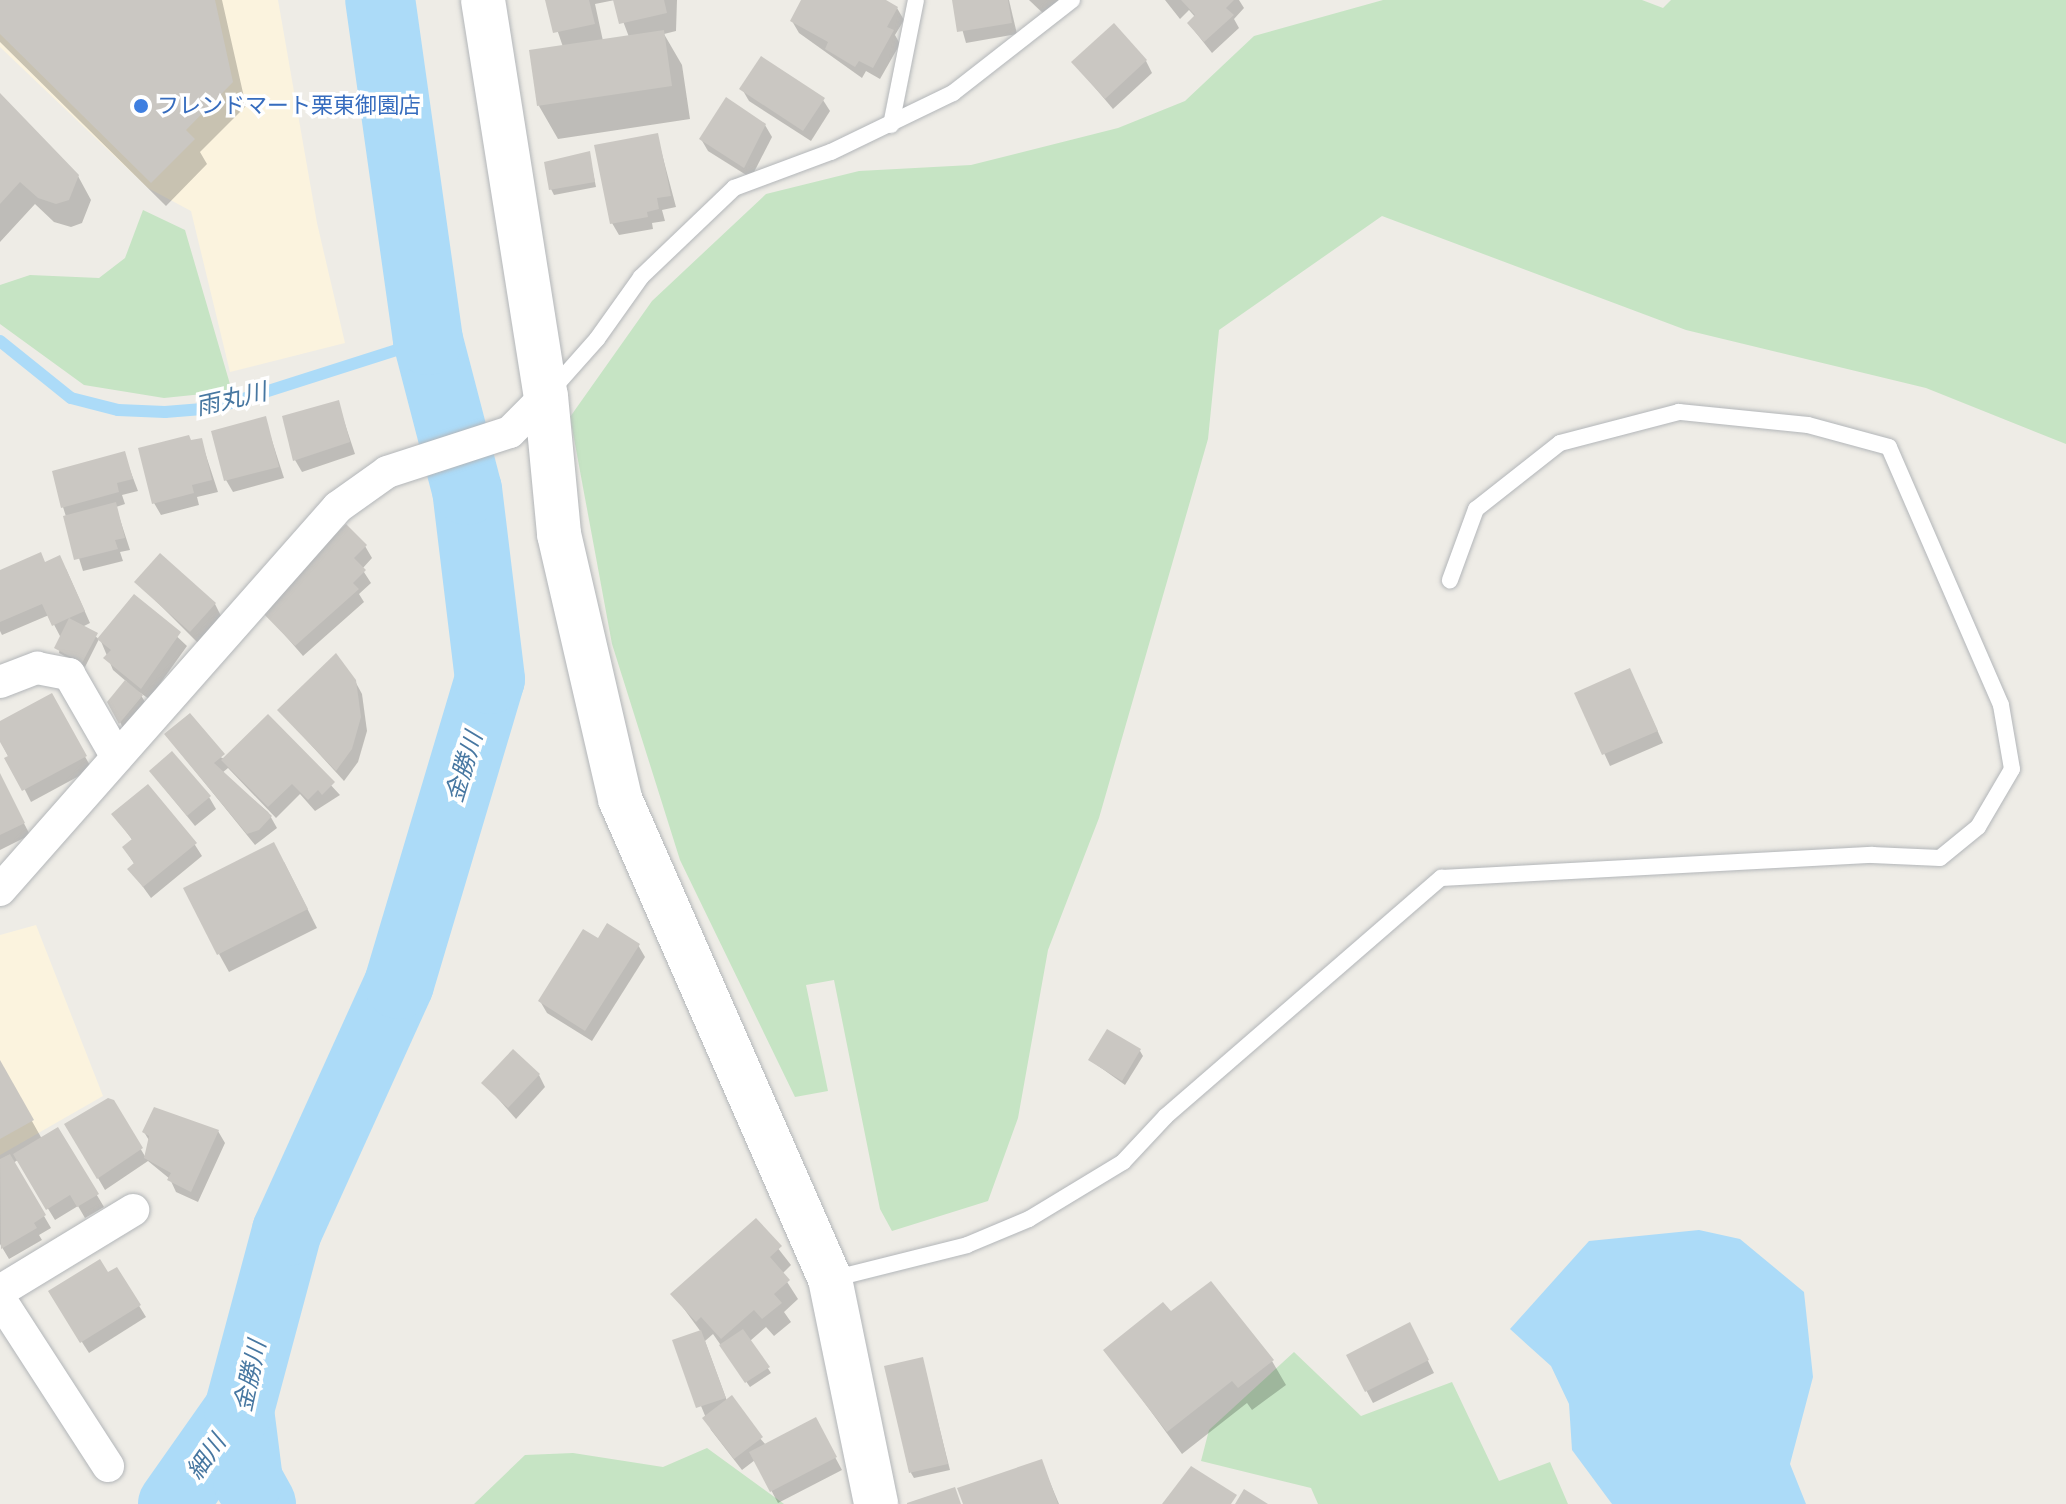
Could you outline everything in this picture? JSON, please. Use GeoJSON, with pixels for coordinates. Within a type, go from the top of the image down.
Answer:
{"type":"FeatureCollection","features":[{"type":"Feature","properties":{"kind":"street"},"geometry":{"type":"LineString","coordinates":[[483,0],[546,396],[559,534],[620,799],[830,1279],[876,1504]]}},
{"type":"Feature","properties":{"kind":"street"},"geometry":{"type":"LineString","coordinates":[[0,890],[338,507],[387,472],[510,432],[546,396]]}},
{"type":"Feature","properties":{"kind":"street"},"geometry":{"type":"LineString","coordinates":[[0,682],[37,668],[69,674],[117,757]]}},
{"type":"Feature","properties":{"kind":"street"},"geometry":{"type":"LineString","coordinates":[[0,1291],[133,1210]]}},
{"type":"Feature","properties":{"kind":"street"},"geometry":{"type":"LineString","coordinates":[[0,1299],[108,1466]]}},
{"type":"Feature","properties":{"kind":"lane"},"geometry":{"type":"LineString","coordinates":[[891,125],[916,0]]}},
{"type":"Feature","properties":{"kind":"lane"},"geometry":{"type":"LineString","coordinates":[[546,396],[597,339],[641,277],[734,188],[891,125],[953,93],[1072,0]]}},
{"type":"Feature","properties":{"kind":"lane"},"geometry":{"type":"LineString","coordinates":[[830,1279],[967,1245],[1029,1219],[1123,1162],[1166,1116],[1441,878],[1872,855],[1940,858],[1978,827],[2012,769],[2001,705],[1889,447],[1808,425],[1679,412],[1560,443],[1476,509],[1450,580]]}},
{"type":"Feature","properties":{"kind":"shaded area"},"geometry":{"type":"Polygon","coordinates":[[[0,0],[278,0],[317,223],[345,343],[230,372],[191,211],[148,188],[0,47],[0,0]]]}},
{"type":"Feature","properties":{"kind":"shaded area"},"geometry":{"type":"Polygon","coordinates":[[[36,925],[103,1096],[0,1155],[0,935],[36,925]]]}},
{"type":"Feature","properties":{"kind":"green space"},"geometry":{"type":"Polygon","coordinates":[[[1383,0],[1642,0],[1663,8],[1671,0],[2066,0],[2066,444],[1926,388],[1686,330],[1382,216],[1219,330],[1208,439],[1099,818],[1048,950],[1018,1118],[988,1201],[892,1231],[880,1209],[834,980],[806,985],[828,1091],[795,1097],[680,860],[612,644],[570,417],[652,301],[766,194],[859,171],[971,165],[1118,128],[1185,101],[1254,36],[1383,0]]]}},
{"type":"Feature","properties":{"kind":"green space"},"geometry":{"type":"Polygon","coordinates":[[[143,210],[185,230],[232,391],[164,398],[84,385],[0,324],[0,285],[30,275],[99,278],[125,258],[143,210]]]}},
{"type":"Feature","properties":{"kind":"green space"},"geometry":{"type":"Polygon","coordinates":[[[1294,1352],[1361,1416],[1452,1382],[1499,1481],[1550,1462],[1568,1504],[1318,1504],[1311,1488],[1201,1461],[1209,1430],[1294,1352]]]}},
{"type":"Feature","properties":{"kind":"green space"},"geometry":{"type":"Polygon","coordinates":[[[707,1448],[784,1504],[474,1504],[525,1455],[573,1453],[663,1467],[707,1448]]]}},
{"type":"Feature","properties":{"kind":"water"},"geometry":{"type":"Polygon","coordinates":[[[1699,1230],[1740,1239],[1804,1292],[1813,1377],[1790,1464],[1806,1504],[1612,1504],[1572,1450],[1569,1404],[1551,1366],[1510,1329],[1589,1241],[1699,1230]]]}},
{"type":"Feature","properties":{"kind":"building","name":"フレンドマート栗東御園店"},"geometry":{"type":"Polygon","coordinates":[[[0,0],[215,0],[233,82],[186,130],[195,139],[151,183],[0,34],[0,0]]]}},
{"type":"Feature","properties":{"kind":"building"},"geometry":{"type":"Polygon","coordinates":[[[545,0],[589,0],[595,24],[553,33],[545,0]]]}},
{"type":"Feature","properties":{"kind":"building"},"geometry":{"type":"Polygon","coordinates":[[[613,0],[664,0],[667,13],[619,24],[613,0]]]}},
{"type":"Feature","properties":{"kind":"building"},"geometry":{"type":"Polygon","coordinates":[[[801,0],[886,0],[898,7],[887,27],[894,30],[873,68],[859,61],[855,67],[825,49],[828,42],[790,21],[801,0]]]}},
{"type":"Feature","properties":{"kind":"building"},"geometry":{"type":"Polygon","coordinates":[[[952,0],[1008,0],[1012,23],[957,32],[952,0]]]}},
{"type":"Feature","properties":{"kind":"building"},"geometry":{"type":"Polygon","coordinates":[[[1181,0],[1234,0],[1226,8],[1234,15],[1204,42],[1187,23],[1195,15],[1181,0]]]}},
{"type":"Feature","properties":{"kind":"building"},"geometry":{"type":"Polygon","coordinates":[[[1114,23],[1147,60],[1105,99],[1071,62],[1114,23]]]}},
{"type":"Feature","properties":{"kind":"building"},"geometry":{"type":"Polygon","coordinates":[[[664,30],[672,86],[537,106],[529,50],[664,30]]]}},
{"type":"Feature","properties":{"kind":"building"},"geometry":{"type":"Polygon","coordinates":[[[761,56],[825,98],[803,131],[739,89],[761,56]]]}},
{"type":"Feature","properties":{"kind":"building"},"geometry":{"type":"Polygon","coordinates":[[[0,93],[79,175],[69,200],[56,204],[38,198],[20,182],[0,204],[0,93]]]}},
{"type":"Feature","properties":{"kind":"building"},"geometry":{"type":"Polygon","coordinates":[[[726,97],[766,124],[744,168],[699,139],[726,97]]]}},
{"type":"Feature","properties":{"kind":"building"},"geometry":{"type":"Polygon","coordinates":[[[658,133],[671,196],[657,198],[659,209],[647,212],[648,217],[610,224],[594,145],[658,133]]]}},
{"type":"Feature","properties":{"kind":"building"},"geometry":{"type":"Polygon","coordinates":[[[590,151],[595,182],[549,190],[544,162],[590,151]]]}},
{"type":"Feature","properties":{"kind":"building"},"geometry":{"type":"Polygon","coordinates":[[[339,400],[350,442],[293,461],[282,416],[339,400]]]}},
{"type":"Feature","properties":{"kind":"building"},"geometry":{"type":"Polygon","coordinates":[[[266,416],[279,467],[224,481],[211,431],[266,416]]]}},
{"type":"Feature","properties":{"kind":"building"},"geometry":{"type":"Polygon","coordinates":[[[189,435],[191,440],[202,438],[212,480],[192,485],[194,493],[152,504],[138,448],[189,435]]]}},
{"type":"Feature","properties":{"kind":"building"},"geometry":{"type":"Polygon","coordinates":[[[125,451],[133,479],[117,483],[119,492],[61,508],[52,471],[125,451]]]}},
{"type":"Feature","properties":{"kind":"building"},"geometry":{"type":"Polygon","coordinates":[[[116,502],[125,538],[115,540],[118,549],[74,560],[63,516],[116,502]]]}},
{"type":"Feature","properties":{"kind":"building"},"geometry":{"type":"Polygon","coordinates":[[[346,524],[367,545],[354,558],[366,570],[353,583],[359,589],[295,646],[259,609],[346,524]]]}},
{"type":"Feature","properties":{"kind":"building"},"geometry":{"type":"Polygon","coordinates":[[[41,552],[45,562],[60,555],[85,611],[52,626],[42,604],[0,622],[0,570],[41,552]]]}},
{"type":"Feature","properties":{"kind":"building"},"geometry":{"type":"Polygon","coordinates":[[[160,553],[216,603],[190,632],[134,582],[160,553]]]}},
{"type":"Feature","properties":{"kind":"building"},"geometry":{"type":"Polygon","coordinates":[[[134,594],[181,632],[141,689],[103,658],[111,650],[97,639],[134,594]]]}},
{"type":"Feature","properties":{"kind":"building"},"geometry":{"type":"Polygon","coordinates":[[[69,618],[98,633],[82,663],[54,648],[69,618]]]}},
{"type":"Feature","properties":{"kind":"building"},"geometry":{"type":"Polygon","coordinates":[[[336,653],[356,680],[361,717],[352,749],[336,771],[277,710],[336,653]]]}},
{"type":"Feature","properties":{"kind":"building"},"geometry":{"type":"Polygon","coordinates":[[[1630,668],[1658,731],[1602,755],[1574,693],[1630,668]]]}},
{"type":"Feature","properties":{"kind":"building"},"geometry":{"type":"Polygon","coordinates":[[[125,680],[143,695],[119,724],[107,702],[125,680]]]}},
{"type":"Feature","properties":{"kind":"building"},"geometry":{"type":"Polygon","coordinates":[[[52,693],[87,756],[22,791],[4,758],[8,756],[0,742],[0,721],[52,693]]]}},
{"type":"Feature","properties":{"kind":"building"},"geometry":{"type":"Polygon","coordinates":[[[190,713],[225,754],[214,763],[272,816],[259,830],[247,834],[164,734],[190,713]]]}},
{"type":"Feature","properties":{"kind":"building"},"geometry":{"type":"Polygon","coordinates":[[[268,714],[335,782],[322,795],[318,790],[308,800],[292,784],[268,807],[221,760],[268,714]]]}},
{"type":"Feature","properties":{"kind":"building"},"geometry":{"type":"Polygon","coordinates":[[[172,751],[211,796],[187,816],[149,771],[172,751]]]}},
{"type":"Feature","properties":{"kind":"building"},"geometry":{"type":"Polygon","coordinates":[[[0,773],[25,823],[0,835],[0,773]]]}},
{"type":"Feature","properties":{"kind":"building"},"geometry":{"type":"Polygon","coordinates":[[[148,784],[197,843],[143,887],[127,869],[134,863],[122,847],[132,839],[111,814],[148,784]]]}},
{"type":"Feature","properties":{"kind":"building"},"geometry":{"type":"Polygon","coordinates":[[[274,842],[308,909],[217,955],[183,888],[274,842]]]}},
{"type":"Feature","properties":{"kind":"building"},"geometry":{"type":"Polygon","coordinates":[[[607,923],[640,944],[585,1031],[538,1001],[583,929],[598,938],[607,923]]]}},
{"type":"Feature","properties":{"kind":"building"},"geometry":{"type":"Polygon","coordinates":[[[1107,1029],[1141,1049],[1122,1081],[1088,1060],[1107,1029]]]}},
{"type":"Feature","properties":{"kind":"building"},"geometry":{"type":"Polygon","coordinates":[[[513,1049],[540,1074],[508,1108],[481,1083],[513,1049]]]}},
{"type":"Feature","properties":{"kind":"building"},"geometry":{"type":"Polygon","coordinates":[[[0,1060],[34,1120],[0,1139],[0,1060]]]}},
{"type":"Feature","properties":{"kind":"building"},"geometry":{"type":"Polygon","coordinates":[[[108,1098],[114,1100],[143,1148],[97,1179],[64,1124],[108,1098]]]}},
{"type":"Feature","properties":{"kind":"building"},"geometry":{"type":"Polygon","coordinates":[[[154,1107],[219,1130],[191,1192],[167,1180],[171,1173],[144,1158],[149,1136],[142,1132],[154,1107]]]}},
{"type":"Feature","properties":{"kind":"building"},"geometry":{"type":"Polygon","coordinates":[[[58,1127],[99,1194],[77,1207],[70,1195],[46,1210],[13,1154],[58,1127]]]}},
{"type":"Feature","properties":{"kind":"building"},"geometry":{"type":"Polygon","coordinates":[[[10,1154],[46,1215],[34,1223],[37,1228],[1,1249],[0,1159],[10,1154]]]}},
{"type":"Feature","properties":{"kind":"building"},"geometry":{"type":"Polygon","coordinates":[[[756,1218],[782,1246],[770,1257],[790,1280],[774,1294],[782,1303],[762,1319],[754,1310],[721,1339],[701,1317],[696,1322],[670,1294],[756,1218]]]}},
{"type":"Feature","properties":{"kind":"building"},"geometry":{"type":"Polygon","coordinates":[[[100,1259],[108,1272],[117,1267],[141,1305],[80,1343],[48,1291],[100,1259]]]}},
{"type":"Feature","properties":{"kind":"building"},"geometry":{"type":"Polygon","coordinates":[[[1211,1281],[1274,1360],[1238,1388],[1232,1381],[1167,1432],[1103,1350],[1163,1302],[1171,1311],[1211,1281]]]}},
{"type":"Feature","properties":{"kind":"building"},"geometry":{"type":"Polygon","coordinates":[[[1410,1322],[1429,1360],[1365,1392],[1346,1355],[1410,1322]]]}},
{"type":"Feature","properties":{"kind":"building"},"geometry":{"type":"Polygon","coordinates":[[[743,1329],[770,1367],[745,1383],[719,1345],[743,1329]]]}},
{"type":"Feature","properties":{"kind":"building"},"geometry":{"type":"Polygon","coordinates":[[[701,1330],[726,1398],[696,1408],[672,1340],[701,1330]]]}},
{"type":"Feature","properties":{"kind":"building"},"geometry":{"type":"Polygon","coordinates":[[[923,1357],[948,1464],[909,1473],[884,1366],[923,1357]]]}},
{"type":"Feature","properties":{"kind":"building"},"geometry":{"type":"Polygon","coordinates":[[[732,1395],[763,1437],[734,1459],[702,1418],[732,1395]]]}},
{"type":"Feature","properties":{"kind":"building"},"geometry":{"type":"Polygon","coordinates":[[[816,1417],[837,1457],[770,1492],[749,1452],[816,1417]]]}},
{"type":"Feature","properties":{"kind":"building"},"geometry":{"type":"Polygon","coordinates":[[[1042,1459],[1058,1504],[963,1504],[957,1488],[1042,1459]]]}},
{"type":"Feature","properties":{"kind":"building"},"geometry":{"type":"Polygon","coordinates":[[[1191,1466],[1237,1495],[1231,1504],[1162,1504],[1191,1466]]]}},
{"type":"Feature","properties":{"kind":"building"},"geometry":{"type":"Polygon","coordinates":[[[955,1487],[961,1504],[907,1504],[907,1503],[955,1487]]]}},
{"type":"Feature","properties":{"kind":"building"},"geometry":{"type":"Polygon","coordinates":[[[1244,1489],[1268,1504],[1235,1504],[1244,1489]]]}},
{"type":"Feature","properties":{"kind":"waterway","name":"金勝川"},"geometry":{"type":"LineString","coordinates":[[261,1504],[248,1481],[239,1410],[287,1231],[399,984],[490,679],[467,490],[428,340],[380,0]]}},
{"type":"Feature","properties":{"kind":"waterway","name":"雨丸川"},"geometry":{"type":"LineString","coordinates":[[0,341],[71,398],[118,410],[165,412],[215,408],[428,340]]}},
{"type":"Feature","properties":{"kind":"waterway","name":"細川"},"geometry":{"type":"LineString","coordinates":[[173,1504],[239,1410]]}},
{"type":"Feature","properties":{"kind":"place","name":"フレンドマート栗東御園店"},"geometry":{"type":"Point","coordinates":[141,106]}}]}
